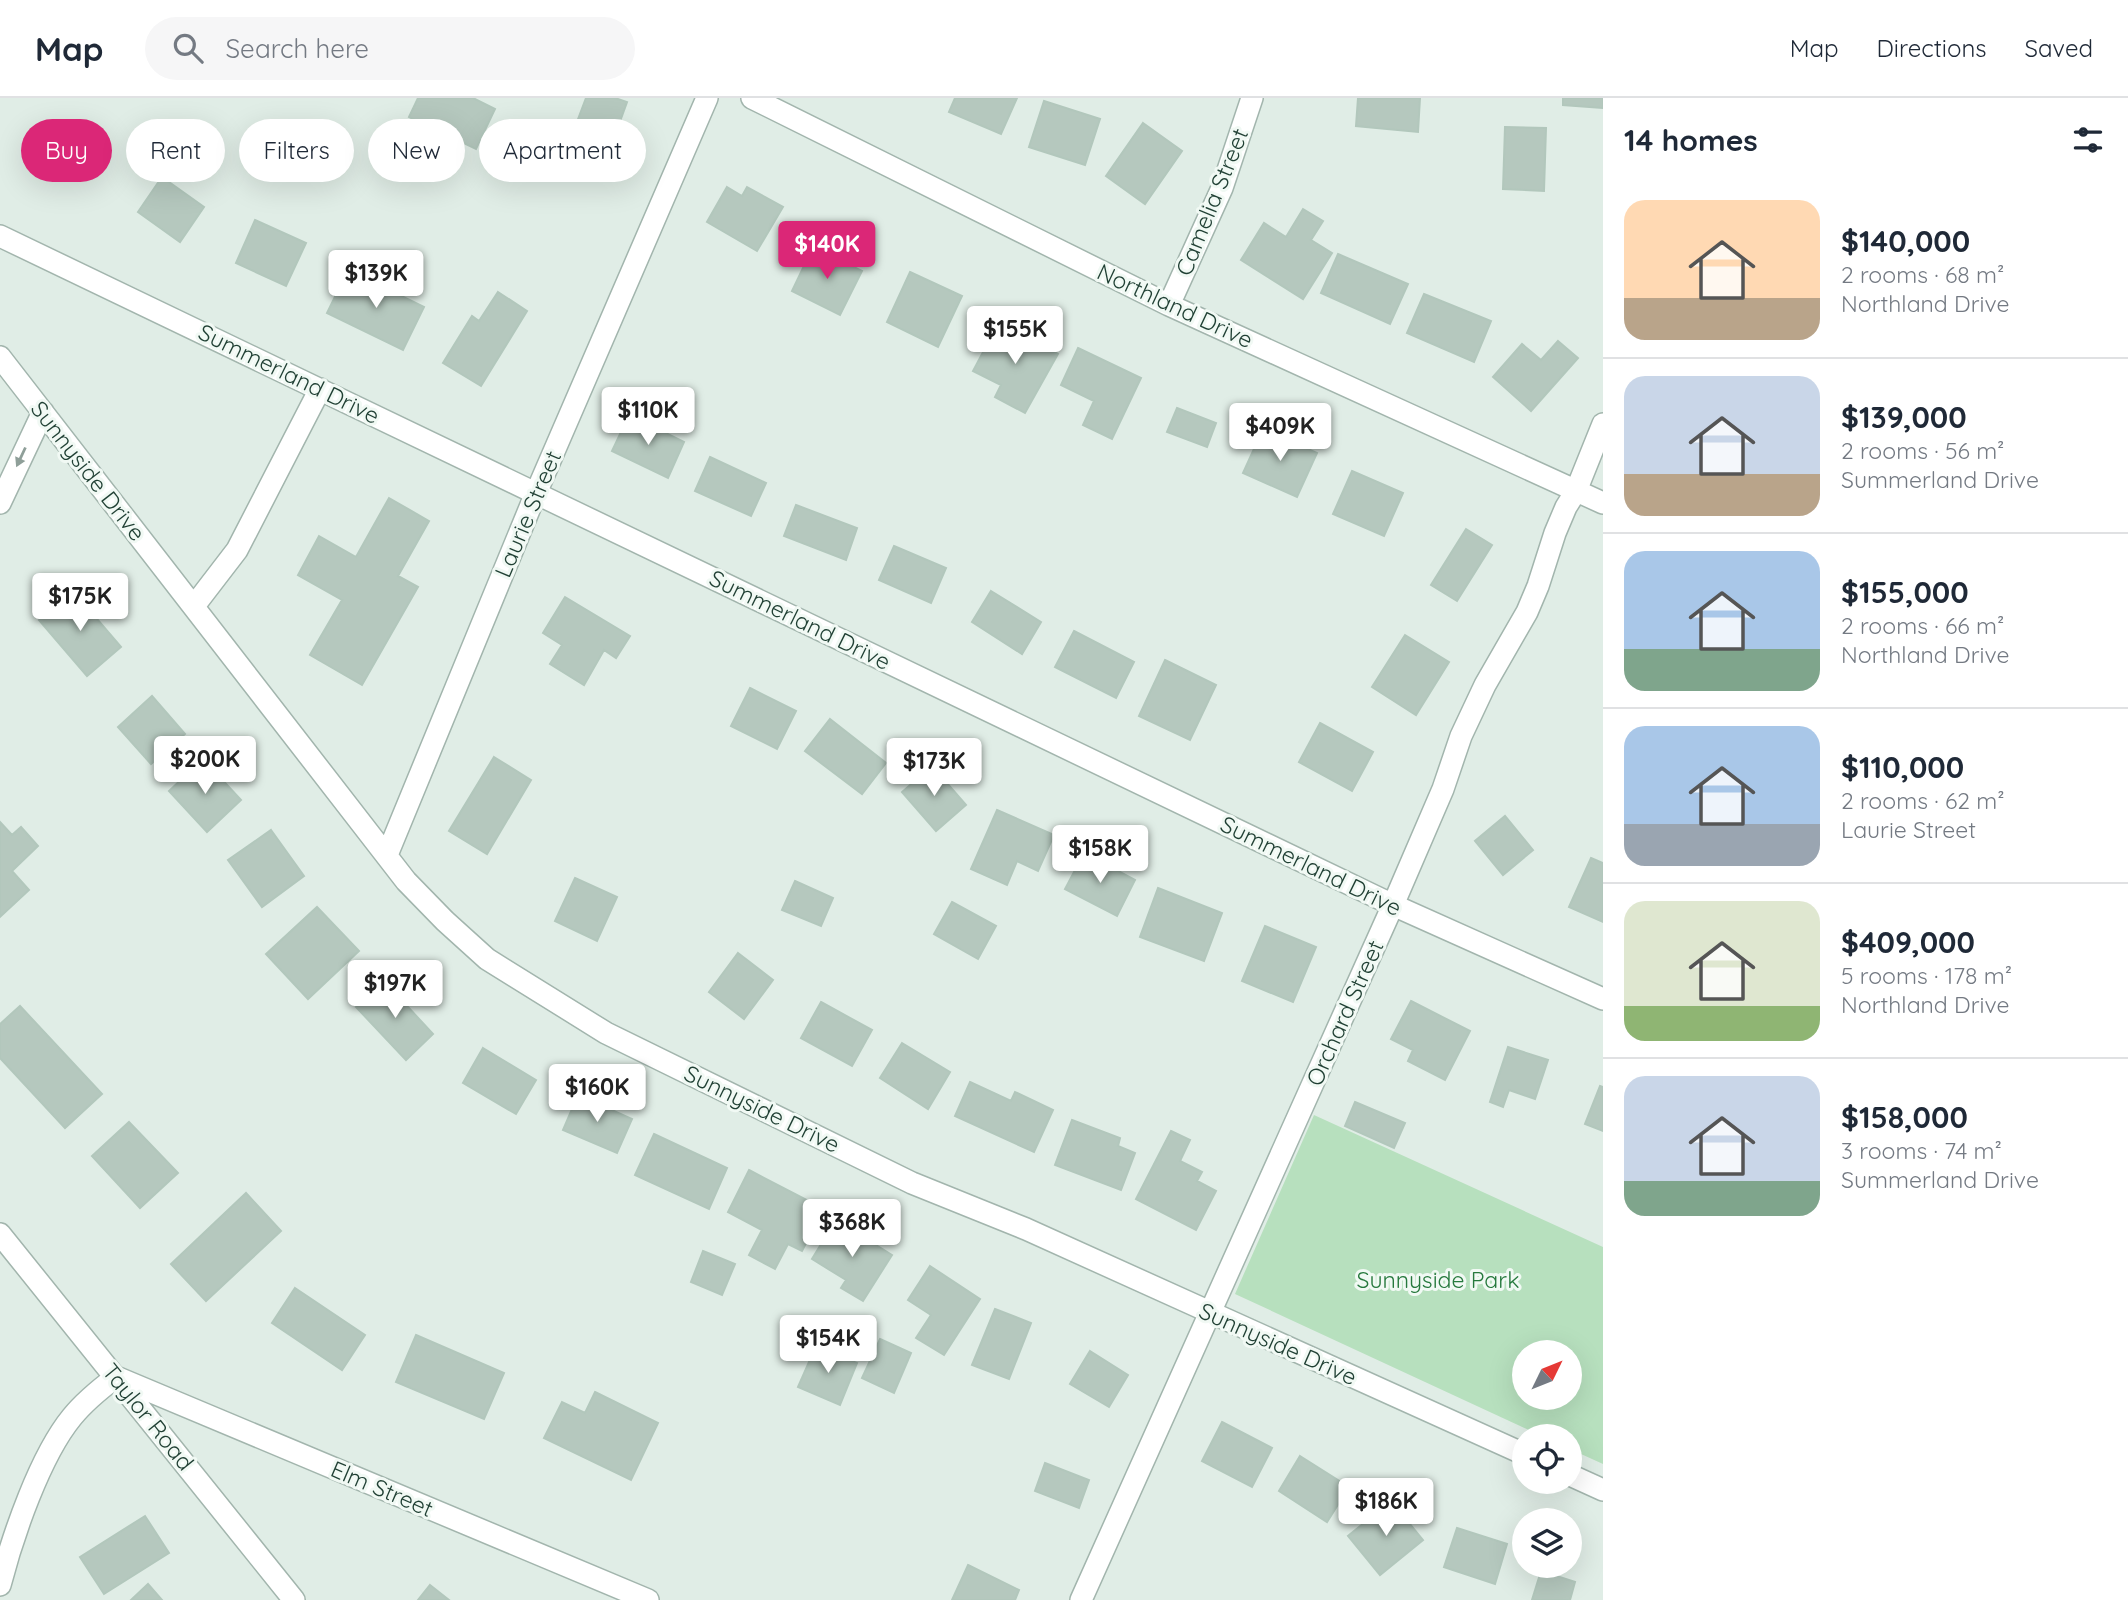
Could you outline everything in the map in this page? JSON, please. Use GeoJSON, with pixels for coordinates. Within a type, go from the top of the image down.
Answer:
{"type":"FeatureCollection","features":[{"type":"Feature","properties":{"kind":"street","name":"Laurie Street"},"geometry":{"type":"LineString","coordinates":[[387,855],[536,493],[707,98]]}},
{"type":"Feature","properties":{"kind":"street","name":"Northland Drive"},"geometry":{"type":"LineString","coordinates":[[752,98],[1169,305],[1603,503]]}},
{"type":"Feature","properties":{"kind":"street","name":"Camelia Street"},"geometry":{"type":"LineString","coordinates":[[1169,305],[1222,188],[1252,98]]}},
{"type":"Feature","properties":{"kind":"street","name":"Summerland Drive"},"geometry":{"type":"LineString","coordinates":[[0,236],[1393,905],[1603,999]]}},
{"type":"Feature","properties":{"kind":"street","name":"Sunnyside Drive"},"geometry":{"type":"LineString","coordinates":[[0,357],[406,881],[487,959],[606,1033],[912,1183],[1026,1229],[1512,1449]]}},
{"type":"Feature","properties":{"kind":"street"},"geometry":{"type":"LineString","coordinates":[[194,606],[237,550],[320,389]]}},
{"type":"Feature","properties":{"kind":"street"},"geometry":{"type":"LineString","coordinates":[[0,502],[43,412]]}},
{"type":"Feature","properties":{"kind":"street","name":"Orchard Street"},"geometry":{"type":"LineString","coordinates":[[1081,1600],[1393,905],[1443,789],[1461,736],[1485,685],[1527,612],[1555,533],[1576,491],[1603,425]]}},
{"type":"Feature","properties":{"kind":"street","name":"Taylor Road"},"geometry":{"type":"LineString","coordinates":[[0,1234],[295,1600]]}},
{"type":"Feature","properties":{"kind":"street"},"geometry":{"type":"LineString","coordinates":[[0,1585],[32,1490],[56,1440],[91,1396],[116,1377]]}},
{"type":"Feature","properties":{"kind":"street","name":"Elm Street"},"geometry":{"type":"LineString","coordinates":[[116,1377],[648,1600]]}},
{"type":"Feature","properties":{"kind":"street"},"geometry":{"type":"LineString","coordinates":[[1582,1480],[1603,1490]]}},
{"type":"Feature","properties":{"kind":"green space","name":"Sunnyside Park"},"geometry":{"type":"Polygon","coordinates":[[[1314,1115],[1603,1247],[1603,1464],[1582,1454],[1582,1424],[1516,1424],[1235,1294],[1314,1115]]]}},
{"type":"Feature","properties":{"kind":"building"},"geometry":{"type":"Polygon","coordinates":[[[418,98],[473,98],[495,109],[490,119],[479,119],[479,143],[476,149],[465,144],[465,119],[409,117],[418,98]]]}},
{"type":"Feature","properties":{"kind":"building"},"geometry":{"type":"Polygon","coordinates":[[[586,98],[615,98],[627,102],[621,119],[578,119],[586,98]]]}},
{"type":"Feature","properties":{"kind":"building"},"geometry":{"type":"Polygon","coordinates":[[[955,98],[1017,98],[1001,134],[949,112],[955,98]]]}},
{"type":"Feature","properties":{"kind":"building"},"geometry":{"type":"Polygon","coordinates":[[[1358,98],[1420,98],[1418,132],[1356,126],[1358,98]]]}},
{"type":"Feature","properties":{"kind":"building"},"geometry":{"type":"Polygon","coordinates":[[[1563,98],[1603,98],[1603,108],[1563,105],[1563,98]]]}},
{"type":"Feature","properties":{"kind":"building"},"geometry":{"type":"Polygon","coordinates":[[[1044,101],[1100,119],[1085,165],[1029,147],[1044,101]]]}},
{"type":"Feature","properties":{"kind":"building"},"geometry":{"type":"Polygon","coordinates":[[[1143,123],[1182,151],[1145,204],[1106,176],[1143,123]]]}},
{"type":"Feature","properties":{"kind":"building"},"geometry":{"type":"Polygon","coordinates":[[[1505,127],[1546,128],[1544,191],[1503,189],[1505,127]]]}},
{"type":"Feature","properties":{"kind":"building"},"geometry":{"type":"Polygon","coordinates":[[[159,182],[169,182],[204,207],[180,242],[138,212],[159,182]]]}},
{"type":"Feature","properties":{"kind":"building"},"geometry":{"type":"Polygon","coordinates":[[[727,187],[742,196],[747,187],[783,207],[757,251],[707,222],[727,187]]]}},
{"type":"Feature","properties":{"kind":"building"},"geometry":{"type":"Polygon","coordinates":[[[1303,209],[1323,221],[1311,240],[1332,253],[1303,299],[1241,260],[1264,223],[1286,237],[1303,209]]]}},
{"type":"Feature","properties":{"kind":"building"},"geometry":{"type":"Polygon","coordinates":[[[255,220],[306,243],[286,286],[236,263],[255,220]]]}},
{"type":"Feature","properties":{"kind":"building"},"geometry":{"type":"Polygon","coordinates":[[[813,247],[862,271],[840,315],[792,291],[813,247]]]}},
{"type":"Feature","properties":{"kind":"building"},"geometry":{"type":"Polygon","coordinates":[[[1338,254],[1408,284],[1390,324],[1321,293],[1338,254]]]}},
{"type":"Feature","properties":{"kind":"building"},"geometry":{"type":"Polygon","coordinates":[[[348,270],[424,307],[403,350],[327,313],[348,270]]]}},
{"type":"Feature","properties":{"kind":"building"},"geometry":{"type":"Polygon","coordinates":[[[910,272],[962,296],[938,347],[887,322],[910,272]]]}},
{"type":"Feature","properties":{"kind":"building"},"geometry":{"type":"Polygon","coordinates":[[[498,292],[527,311],[481,386],[443,363],[472,316],[479,321],[498,292]]]}},
{"type":"Feature","properties":{"kind":"building"},"geometry":{"type":"Polygon","coordinates":[[[1424,294],[1491,321],[1474,362],[1407,333],[1424,294]]]}},
{"type":"Feature","properties":{"kind":"building"},"geometry":{"type":"Polygon","coordinates":[[[999,322],[1058,354],[1025,413],[995,397],[1001,385],[973,371],[999,322]]]}},
{"type":"Feature","properties":{"kind":"building"},"geometry":{"type":"Polygon","coordinates":[[[1558,341],[1578,358],[1531,411],[1493,377],[1522,344],[1541,360],[1558,341]]]}},
{"type":"Feature","properties":{"kind":"building"},"geometry":{"type":"Polygon","coordinates":[[[1078,348],[1141,378],[1112,439],[1083,425],[1094,401],[1061,385],[1078,348]]]}},
{"type":"Feature","properties":{"kind":"building"},"geometry":{"type":"Polygon","coordinates":[[[1177,408],[1216,423],[1207,447],[1167,432],[1177,408]]]}},
{"type":"Feature","properties":{"kind":"building"},"geometry":{"type":"Polygon","coordinates":[[[629,415],[684,442],[668,478],[612,451],[629,415]]]}},
{"type":"Feature","properties":{"kind":"building"},"geometry":{"type":"Polygon","coordinates":[[[1263,429],[1317,453],[1297,497],[1243,473],[1263,429]]]}},
{"type":"Feature","properties":{"kind":"building"},"geometry":{"type":"Polygon","coordinates":[[[710,457],[766,483],[751,516],[695,491],[710,457]]]}},
{"type":"Feature","properties":{"kind":"building"},"geometry":{"type":"Polygon","coordinates":[[[1352,471],[1403,493],[1384,536],[1333,514],[1352,471]]]}},
{"type":"Feature","properties":{"kind":"building"},"geometry":{"type":"Polygon","coordinates":[[[389,498],[429,521],[398,576],[418,587],[362,685],[310,655],[342,600],[298,575],[319,536],[356,557],[389,498]]]}},
{"type":"Feature","properties":{"kind":"building"},"geometry":{"type":"Polygon","coordinates":[[[796,505],[857,528],[846,560],[784,536],[796,505]]]}},
{"type":"Feature","properties":{"kind":"building"},"geometry":{"type":"Polygon","coordinates":[[[1466,529],[1492,545],[1457,601],[1431,585],[1466,529]]]}},
{"type":"Feature","properties":{"kind":"building"},"geometry":{"type":"Polygon","coordinates":[[[894,546],[946,568],[931,603],[879,580],[894,546]]]}},
{"type":"Feature","properties":{"kind":"building"},"geometry":{"type":"Polygon","coordinates":[[[73,591],[121,647],[87,676],[39,620],[73,591]]]}},
{"type":"Feature","properties":{"kind":"building"},"geometry":{"type":"Polygon","coordinates":[[[991,591],[1041,622],[1022,654],[972,622],[991,591]]]}},
{"type":"Feature","properties":{"kind":"building"},"geometry":{"type":"Polygon","coordinates":[[[565,597],[630,636],[616,658],[604,650],[584,685],[550,664],[562,645],[543,633],[565,597]]]}},
{"type":"Feature","properties":{"kind":"building"},"geometry":{"type":"Polygon","coordinates":[[[1074,631],[1134,662],[1116,698],[1055,667],[1074,631]]]}},
{"type":"Feature","properties":{"kind":"building"},"geometry":{"type":"Polygon","coordinates":[[[1405,635],[1449,662],[1416,715],[1372,687],[1405,635]]]}},
{"type":"Feature","properties":{"kind":"building"},"geometry":{"type":"Polygon","coordinates":[[[1165,660],[1216,685],[1190,740],[1139,716],[1165,660]]]}},
{"type":"Feature","properties":{"kind":"building"},"geometry":{"type":"Polygon","coordinates":[[[750,688],[796,711],[777,749],[731,726],[750,688]]]}},
{"type":"Feature","properties":{"kind":"building"},"geometry":{"type":"Polygon","coordinates":[[[152,696],[185,734],[151,764],[118,727],[152,696]]]}},
{"type":"Feature","properties":{"kind":"building"},"geometry":{"type":"Polygon","coordinates":[[[830,719],[886,763],[862,794],[805,751],[830,719]]]}},
{"type":"Feature","properties":{"kind":"building"},"geometry":{"type":"Polygon","coordinates":[[[1320,723],[1373,752],[1352,791],[1299,762],[1320,723]]]}},
{"type":"Feature","properties":{"kind":"building"},"geometry":{"type":"Polygon","coordinates":[[[494,757],[531,780],[487,854],[449,831],[494,757]]]}},
{"type":"Feature","properties":{"kind":"building"},"geometry":{"type":"Polygon","coordinates":[[[203,759],[241,800],[207,832],[169,791],[203,759]]]}},
{"type":"Feature","properties":{"kind":"building"},"geometry":{"type":"Polygon","coordinates":[[[932,766],[966,805],[936,831],[902,792],[932,766]]]}},
{"type":"Feature","properties":{"kind":"building"},"geometry":{"type":"Polygon","coordinates":[[[997,810],[1054,835],[1038,871],[1017,861],[1007,885],[971,869],[997,810]]]}},
{"type":"Feature","properties":{"kind":"building"},"geometry":{"type":"Polygon","coordinates":[[[1505,816],[1533,850],[1503,875],[1475,841],[1505,816]]]}},
{"type":"Feature","properties":{"kind":"building"},"geometry":{"type":"Polygon","coordinates":[[[0,822],[12,835],[21,827],[38,846],[12,871],[29,890],[0,917],[0,822]]]}},
{"type":"Feature","properties":{"kind":"building"},"geometry":{"type":"Polygon","coordinates":[[[271,830],[304,876],[262,907],[228,860],[271,830]]]}},
{"type":"Feature","properties":{"kind":"building"},"geometry":{"type":"Polygon","coordinates":[[[1084,853],[1135,880],[1117,916],[1065,889],[1084,853]]]}},
{"type":"Feature","properties":{"kind":"building"},"geometry":{"type":"Polygon","coordinates":[[[1591,858],[1603,863],[1603,922],[1569,907],[1591,858]]]}},
{"type":"Feature","properties":{"kind":"building"},"geometry":{"type":"Polygon","coordinates":[[[575,878],[617,897],[597,941],[555,921],[575,878]]]}},
{"type":"Feature","properties":{"kind":"building"},"geometry":{"type":"Polygon","coordinates":[[[795,881],[833,898],[821,926],[782,910],[795,881]]]}},
{"type":"Feature","properties":{"kind":"building"},"geometry":{"type":"Polygon","coordinates":[[[1158,888],[1222,913],[1204,961],[1140,937],[1158,888]]]}},
{"type":"Feature","properties":{"kind":"building"},"geometry":{"type":"Polygon","coordinates":[[[952,902],[996,926],[978,959],[934,934],[952,902]]]}},
{"type":"Feature","properties":{"kind":"building"},"geometry":{"type":"Polygon","coordinates":[[[317,907],[359,951],[308,999],[266,954],[317,907]]]}},
{"type":"Feature","properties":{"kind":"building"},"geometry":{"type":"Polygon","coordinates":[[[1265,926],[1316,947],[1293,1002],[1242,981],[1265,926]]]}},
{"type":"Feature","properties":{"kind":"building"},"geometry":{"type":"Polygon","coordinates":[[[738,953],[773,980],[744,1019],[709,992],[738,953]]]}},
{"type":"Feature","properties":{"kind":"building"},"geometry":{"type":"Polygon","coordinates":[[[384,981],[433,1034],[406,1060],[356,1007],[384,981]]]}},
{"type":"Feature","properties":{"kind":"building"},"geometry":{"type":"Polygon","coordinates":[[[1411,1001],[1470,1031],[1445,1080],[1408,1061],[1413,1050],[1391,1039],[1411,1001]]]}},
{"type":"Feature","properties":{"kind":"building"},"geometry":{"type":"Polygon","coordinates":[[[821,1002],[872,1030],[852,1066],[801,1038],[821,1002]]]}},
{"type":"Feature","properties":{"kind":"building"},"geometry":{"type":"Polygon","coordinates":[[[20,1006],[102,1094],[65,1128],[0,1058],[0,1024],[20,1006]]]}},
{"type":"Feature","properties":{"kind":"building"},"geometry":{"type":"Polygon","coordinates":[[[902,1043],[950,1072],[928,1109],[880,1078],[902,1043]]]}},
{"type":"Feature","properties":{"kind":"building"},"geometry":{"type":"Polygon","coordinates":[[[1508,1047],[1548,1060],[1535,1099],[1509,1090],[1503,1107],[1490,1102],[1508,1047]]]}},
{"type":"Feature","properties":{"kind":"building"},"geometry":{"type":"Polygon","coordinates":[[[483,1048],[536,1080],[516,1114],[463,1083],[483,1048]]]}},
{"type":"Feature","properties":{"kind":"building"},"geometry":{"type":"Polygon","coordinates":[[[970,1082],[1011,1101],[1015,1092],[1053,1110],[1034,1152],[955,1116],[970,1082]]]}},
{"type":"Feature","properties":{"kind":"building"},"geometry":{"type":"Polygon","coordinates":[[[1600,1086],[1603,1087],[1603,1131],[1585,1124],[1600,1086]]]}},
{"type":"Feature","properties":{"kind":"building"},"geometry":{"type":"Polygon","coordinates":[[[578,1095],[632,1119],[617,1153],[563,1130],[578,1095]]]}},
{"type":"Feature","properties":{"kind":"building"},"geometry":{"type":"Polygon","coordinates":[[[1355,1102],[1405,1123],[1394,1148],[1345,1126],[1355,1102]]]}},
{"type":"Feature","properties":{"kind":"building"},"geometry":{"type":"Polygon","coordinates":[[[1072,1120],[1120,1138],[1118,1146],[1135,1153],[1121,1190],[1055,1165],[1072,1120]]]}},
{"type":"Feature","properties":{"kind":"building"},"geometry":{"type":"Polygon","coordinates":[[[129,1122],[178,1173],[140,1208],[92,1156],[129,1122]]]}},
{"type":"Feature","properties":{"kind":"building"},"geometry":{"type":"Polygon","coordinates":[[[1171,1131],[1190,1140],[1180,1161],[1202,1172],[1197,1181],[1216,1191],[1196,1230],[1136,1199],[1171,1131]]]}},
{"type":"Feature","properties":{"kind":"building"},"geometry":{"type":"Polygon","coordinates":[[[654,1134],[727,1168],[709,1209],[635,1175],[654,1134]]]}},
{"type":"Feature","properties":{"kind":"building"},"geometry":{"type":"Polygon","coordinates":[[[749,1170],[824,1209],[802,1251],[788,1244],[775,1269],[749,1255],[762,1230],[728,1212],[749,1170]]]}},
{"type":"Feature","properties":{"kind":"building"},"geometry":{"type":"Polygon","coordinates":[[[246,1193],[281,1231],[206,1301],[171,1264],[246,1193]]]}},
{"type":"Feature","properties":{"kind":"building"},"geometry":{"type":"Polygon","coordinates":[[[836,1220],[892,1255],[863,1301],[841,1288],[846,1280],[812,1259],[836,1220]]]}},
{"type":"Feature","properties":{"kind":"building"},"geometry":{"type":"Polygon","coordinates":[[[703,1251],[735,1264],[722,1295],[691,1282],[703,1251]]]}},
{"type":"Feature","properties":{"kind":"building"},"geometry":{"type":"Polygon","coordinates":[[[930,1266],[980,1299],[944,1355],[916,1338],[931,1315],[908,1300],[930,1266]]]}},
{"type":"Feature","properties":{"kind":"building"},"geometry":{"type":"Polygon","coordinates":[[[295,1288],[365,1335],[342,1370],[272,1323],[295,1288]]]}},
{"type":"Feature","properties":{"kind":"building"},"geometry":{"type":"Polygon","coordinates":[[[995,1309],[1031,1323],[1009,1379],[972,1365],[995,1309]]]}},
{"type":"Feature","properties":{"kind":"building"},"geometry":{"type":"Polygon","coordinates":[[[416,1335],[504,1373],[484,1419],[396,1382],[416,1335]]]}},
{"type":"Feature","properties":{"kind":"building"},"geometry":{"type":"Polygon","coordinates":[[[880,1339],[911,1353],[894,1393],[862,1378],[880,1339]]]}},
{"type":"Feature","properties":{"kind":"building"},"geometry":{"type":"Polygon","coordinates":[[[816,1346],[857,1363],[840,1405],[798,1387],[816,1346]]]}},
{"type":"Feature","properties":{"kind":"building"},"geometry":{"type":"Polygon","coordinates":[[[1090,1351],[1128,1375],[1109,1407],[1070,1384],[1090,1351]]]}},
{"type":"Feature","properties":{"kind":"building"},"geometry":{"type":"Polygon","coordinates":[[[595,1392],[658,1423],[631,1480],[544,1438],[562,1402],[585,1413],[595,1392]]]}},
{"type":"Feature","properties":{"kind":"building"},"geometry":{"type":"Polygon","coordinates":[[[1222,1422],[1272,1448],[1252,1487],[1202,1461],[1222,1422]]]}},
{"type":"Feature","properties":{"kind":"building"},"geometry":{"type":"Polygon","coordinates":[[[1300,1456],[1349,1487],[1327,1522],[1279,1491],[1300,1456]]]}},
{"type":"Feature","properties":{"kind":"building"},"geometry":{"type":"Polygon","coordinates":[[[1045,1463],[1089,1480],[1079,1508],[1035,1491],[1045,1463]]]}},
{"type":"Feature","properties":{"kind":"building"},"geometry":{"type":"Polygon","coordinates":[[[1391,1501],[1423,1540],[1380,1575],[1348,1536],[1391,1501]]]}},
{"type":"Feature","properties":{"kind":"building"},"geometry":{"type":"Polygon","coordinates":[[[145,1516],[169,1553],[104,1594],[80,1557],[145,1516]]]}},
{"type":"Feature","properties":{"kind":"building"},"geometry":{"type":"Polygon","coordinates":[[[1457,1528],[1507,1544],[1495,1584],[1444,1567],[1457,1528]]]}},
{"type":"Feature","properties":{"kind":"building"},"geometry":{"type":"Polygon","coordinates":[[[968,1565],[1019,1590],[1015,1600],[952,1600],[968,1565]]]}},
{"type":"Feature","properties":{"kind":"building"},"geometry":{"type":"Polygon","coordinates":[[[1539,1578],[1563,1578],[1575,1582],[1570,1600],[1532,1600],[1539,1578]]]}},
{"type":"Feature","properties":{"kind":"building"},"geometry":{"type":"Polygon","coordinates":[[[148,1584],[162,1600],[131,1600],[148,1584]]]}},
{"type":"Feature","properties":{"kind":"building"},"geometry":{"type":"Polygon","coordinates":[[[430,1585],[449,1600],[418,1600],[430,1585]]]}}]}
